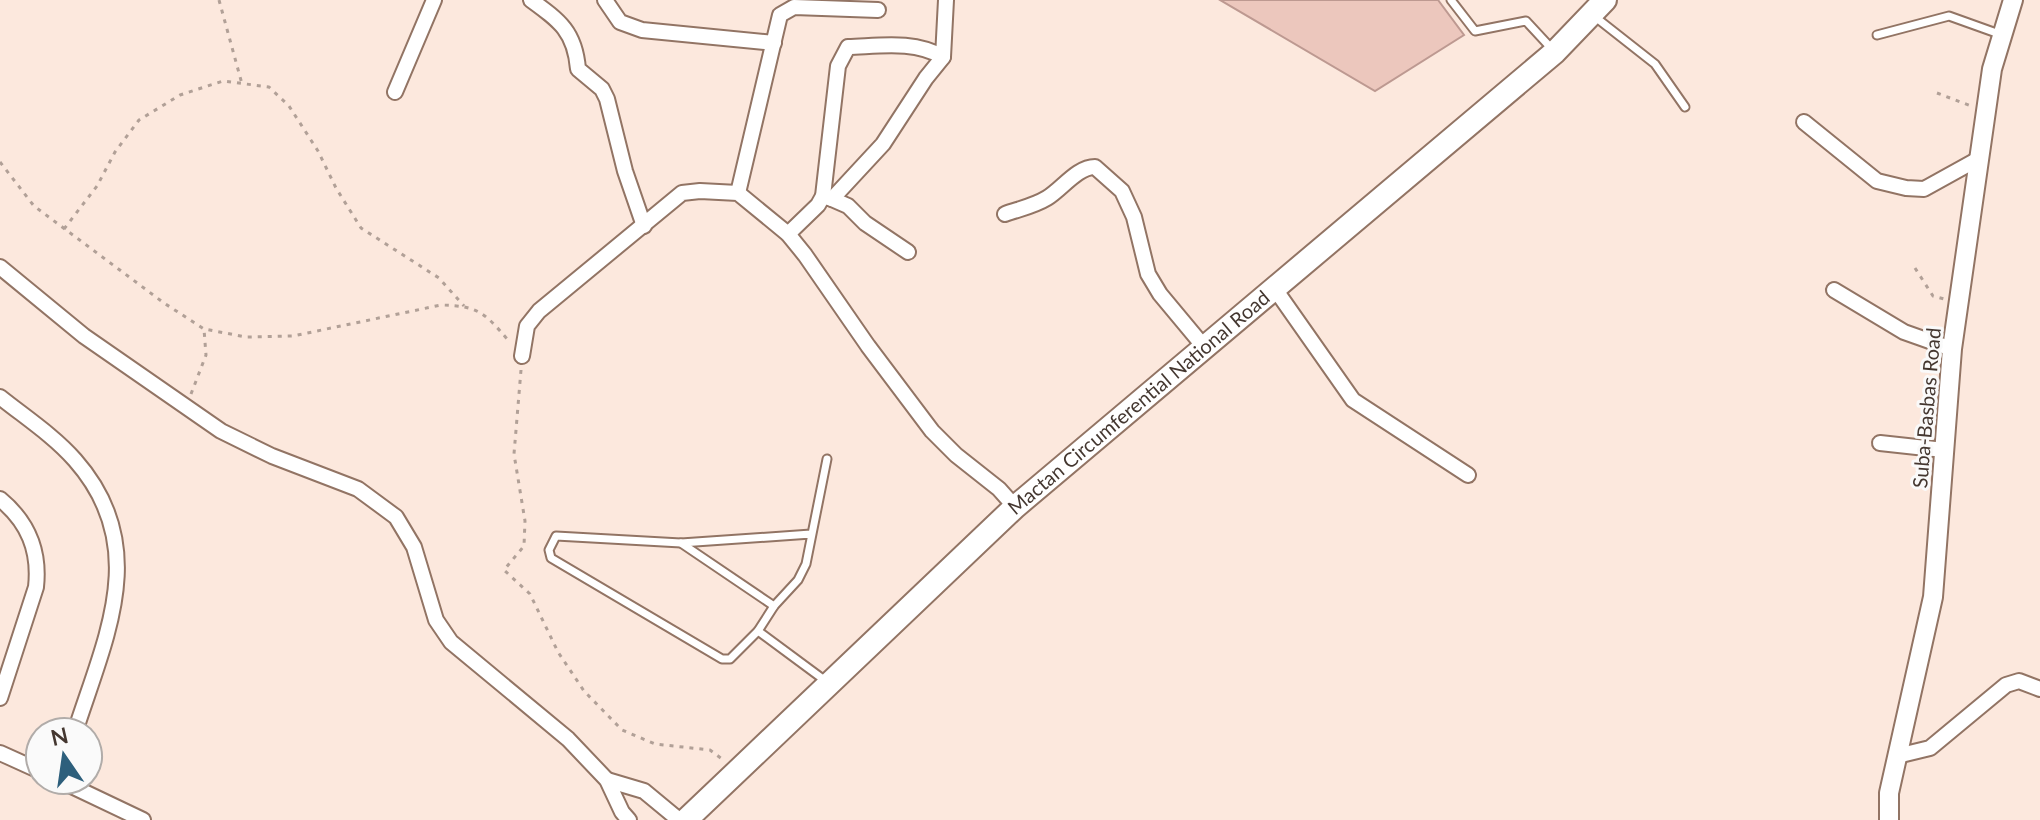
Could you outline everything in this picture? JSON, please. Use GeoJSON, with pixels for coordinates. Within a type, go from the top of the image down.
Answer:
{"type":"FeatureCollection","features":[{"type":"Feature","properties":{"kind":"main road","name":"Mactan Circumferential National Road"},"geometry":{"type":"LineString","coordinates":[[686,820],[1015,507],[1555,52],[1598,7]]}},
{"type":"Feature","properties":{"kind":"street"},"geometry":{"type":"LineString","coordinates":[[395,92],[434,0]]}},
{"type":"Feature","properties":{"kind":"street"},"geometry":{"type":"LineString","coordinates":[[531,0],[557,18],[566,29],[576,48],[578,69],[602,89],[644,226]]}},
{"type":"Feature","properties":{"kind":"street"},"geometry":{"type":"LineString","coordinates":[[605,0],[620,22],[642,30],[774,43]]}},
{"type":"Feature","properties":{"kind":"street"},"geometry":{"type":"LineString","coordinates":[[788,234],[883,144],[943,57],[946,0]]}},
{"type":"Feature","properties":{"kind":"street","name":"Suba-Basbas Road"},"geometry":{"type":"LineString","coordinates":[[1889,820],[1889,793],[1933,597],[1952,349],[1992,69],[2013,0]]}},
{"type":"Feature","properties":{"kind":"street"},"geometry":{"type":"LineString","coordinates":[[738,193],[780,15],[794,7],[878,10]]}},
{"type":"Feature","properties":{"kind":"street"},"geometry":{"type":"LineString","coordinates":[[828,197],[838,66],[848,47],[915,45],[943,57]]}},
{"type":"Feature","properties":{"kind":"street"},"geometry":{"type":"LineString","coordinates":[[1804,122],[1877,181],[1906,188],[1924,189],[1980,158]]}},
{"type":"Feature","properties":{"kind":"street"},"geometry":{"type":"LineString","coordinates":[[1005,214],[1047,198],[1081,171],[1089,166],[1095,167],[1122,191],[1134,217],[1148,274],[1160,294],[1205,348]]}},
{"type":"Feature","properties":{"kind":"street"},"geometry":{"type":"LineString","coordinates":[[522,356],[527,326],[539,311],[682,193],[738,193],[788,234],[932,431],[956,455],[999,489],[1015,507]]}},
{"type":"Feature","properties":{"kind":"street"},"geometry":{"type":"LineString","coordinates":[[828,197],[848,206],[865,223],[908,252]]}},
{"type":"Feature","properties":{"kind":"street"},"geometry":{"type":"LineString","coordinates":[[0,267],[84,336],[186,409],[221,431],[272,456],[358,489],[396,517],[414,547],[436,620],[451,642],[557,730],[607,780],[629,820]]}},
{"type":"Feature","properties":{"kind":"street"},"geometry":{"type":"LineString","coordinates":[[1275,289],[1353,400],[1468,475]]}},
{"type":"Feature","properties":{"kind":"street"},"geometry":{"type":"LineString","coordinates":[[1834,290],[1904,332],[1952,349]]}},
{"type":"Feature","properties":{"kind":"street"},"geometry":{"type":"LineString","coordinates":[[0,397],[74,459],[94,485],[112,527],[117,559],[115,602],[80,716]]}},
{"type":"Feature","properties":{"kind":"street"},"geometry":{"type":"LineString","coordinates":[[1880,443],[1944,450]]}},
{"type":"Feature","properties":{"kind":"street"},"geometry":{"type":"LineString","coordinates":[[0,499],[15,512],[28,531],[36,556],[37,577],[0,698]]}},
{"type":"Feature","properties":{"kind":"street"},"geometry":{"type":"LineString","coordinates":[[1897,756],[1930,748],[2006,685],[2019,681],[2040,689]]}},
{"type":"Feature","properties":{"kind":"street"},"geometry":{"type":"LineString","coordinates":[[0,753],[24,764]]}},
{"type":"Feature","properties":{"kind":"street"},"geometry":{"type":"LineString","coordinates":[[607,780],[644,791],[679,820]]}},
{"type":"Feature","properties":{"kind":"street"},"geometry":{"type":"LineString","coordinates":[[93,796],[143,820]]}},
{"type":"Feature","properties":{"kind":"lane"},"geometry":{"type":"LineString","coordinates":[[1451,0],[1475,31],[1526,21],[1555,52]]}},
{"type":"Feature","properties":{"kind":"lane"},"geometry":{"type":"LineString","coordinates":[[1598,7],[1655,64],[1685,107]]}},
{"type":"Feature","properties":{"kind":"lane"},"geometry":{"type":"LineString","coordinates":[[1877,35],[1949,16],[2004,35]]}},
{"type":"Feature","properties":{"kind":"lane"},"geometry":{"type":"LineString","coordinates":[[811,534],[681,543],[556,536],[549,550],[551,558],[722,659],[730,659],[758,631],[774,606],[798,580],[806,564],[827,459]]}},
{"type":"Feature","properties":{"kind":"lane"},"geometry":{"type":"LineString","coordinates":[[681,543],[774,606]]}},
{"type":"Feature","properties":{"kind":"lane"},"geometry":{"type":"LineString","coordinates":[[758,631],[828,682]]}},
{"type":"Feature","properties":{"kind":"path"},"geometry":{"type":"LineString","coordinates":[[219,0],[242,84]]}},
{"type":"Feature","properties":{"kind":"path"},"geometry":{"type":"LineString","coordinates":[[64,229],[97,186],[115,152],[139,120],[180,95],[223,81],[269,87],[289,106],[361,228],[439,278],[464,306]]}},
{"type":"Feature","properties":{"kind":"path"},"geometry":{"type":"LineString","coordinates":[[1937,93],[1986,111]]}},
{"type":"Feature","properties":{"kind":"path"},"geometry":{"type":"LineString","coordinates":[[0,162],[34,206],[204,329],[246,337],[293,336],[441,305],[464,306],[486,315],[522,356],[514,454],[525,521],[524,546],[504,570],[530,594],[558,652],[584,691],[622,730],[655,744],[710,750],[737,772]]}},
{"type":"Feature","properties":{"kind":"path"},"geometry":{"type":"LineString","coordinates":[[1915,268],[1933,296],[1959,305]]}},
{"type":"Feature","properties":{"kind":"path"},"geometry":{"type":"LineString","coordinates":[[186,409],[206,355],[204,329]]}},
{"type":"Feature","properties":{"kind":"building"},"geometry":{"type":"Polygon","coordinates":[[[1220,0],[1438,0],[1464,35],[1375,91],[1220,0]]]}}]}
